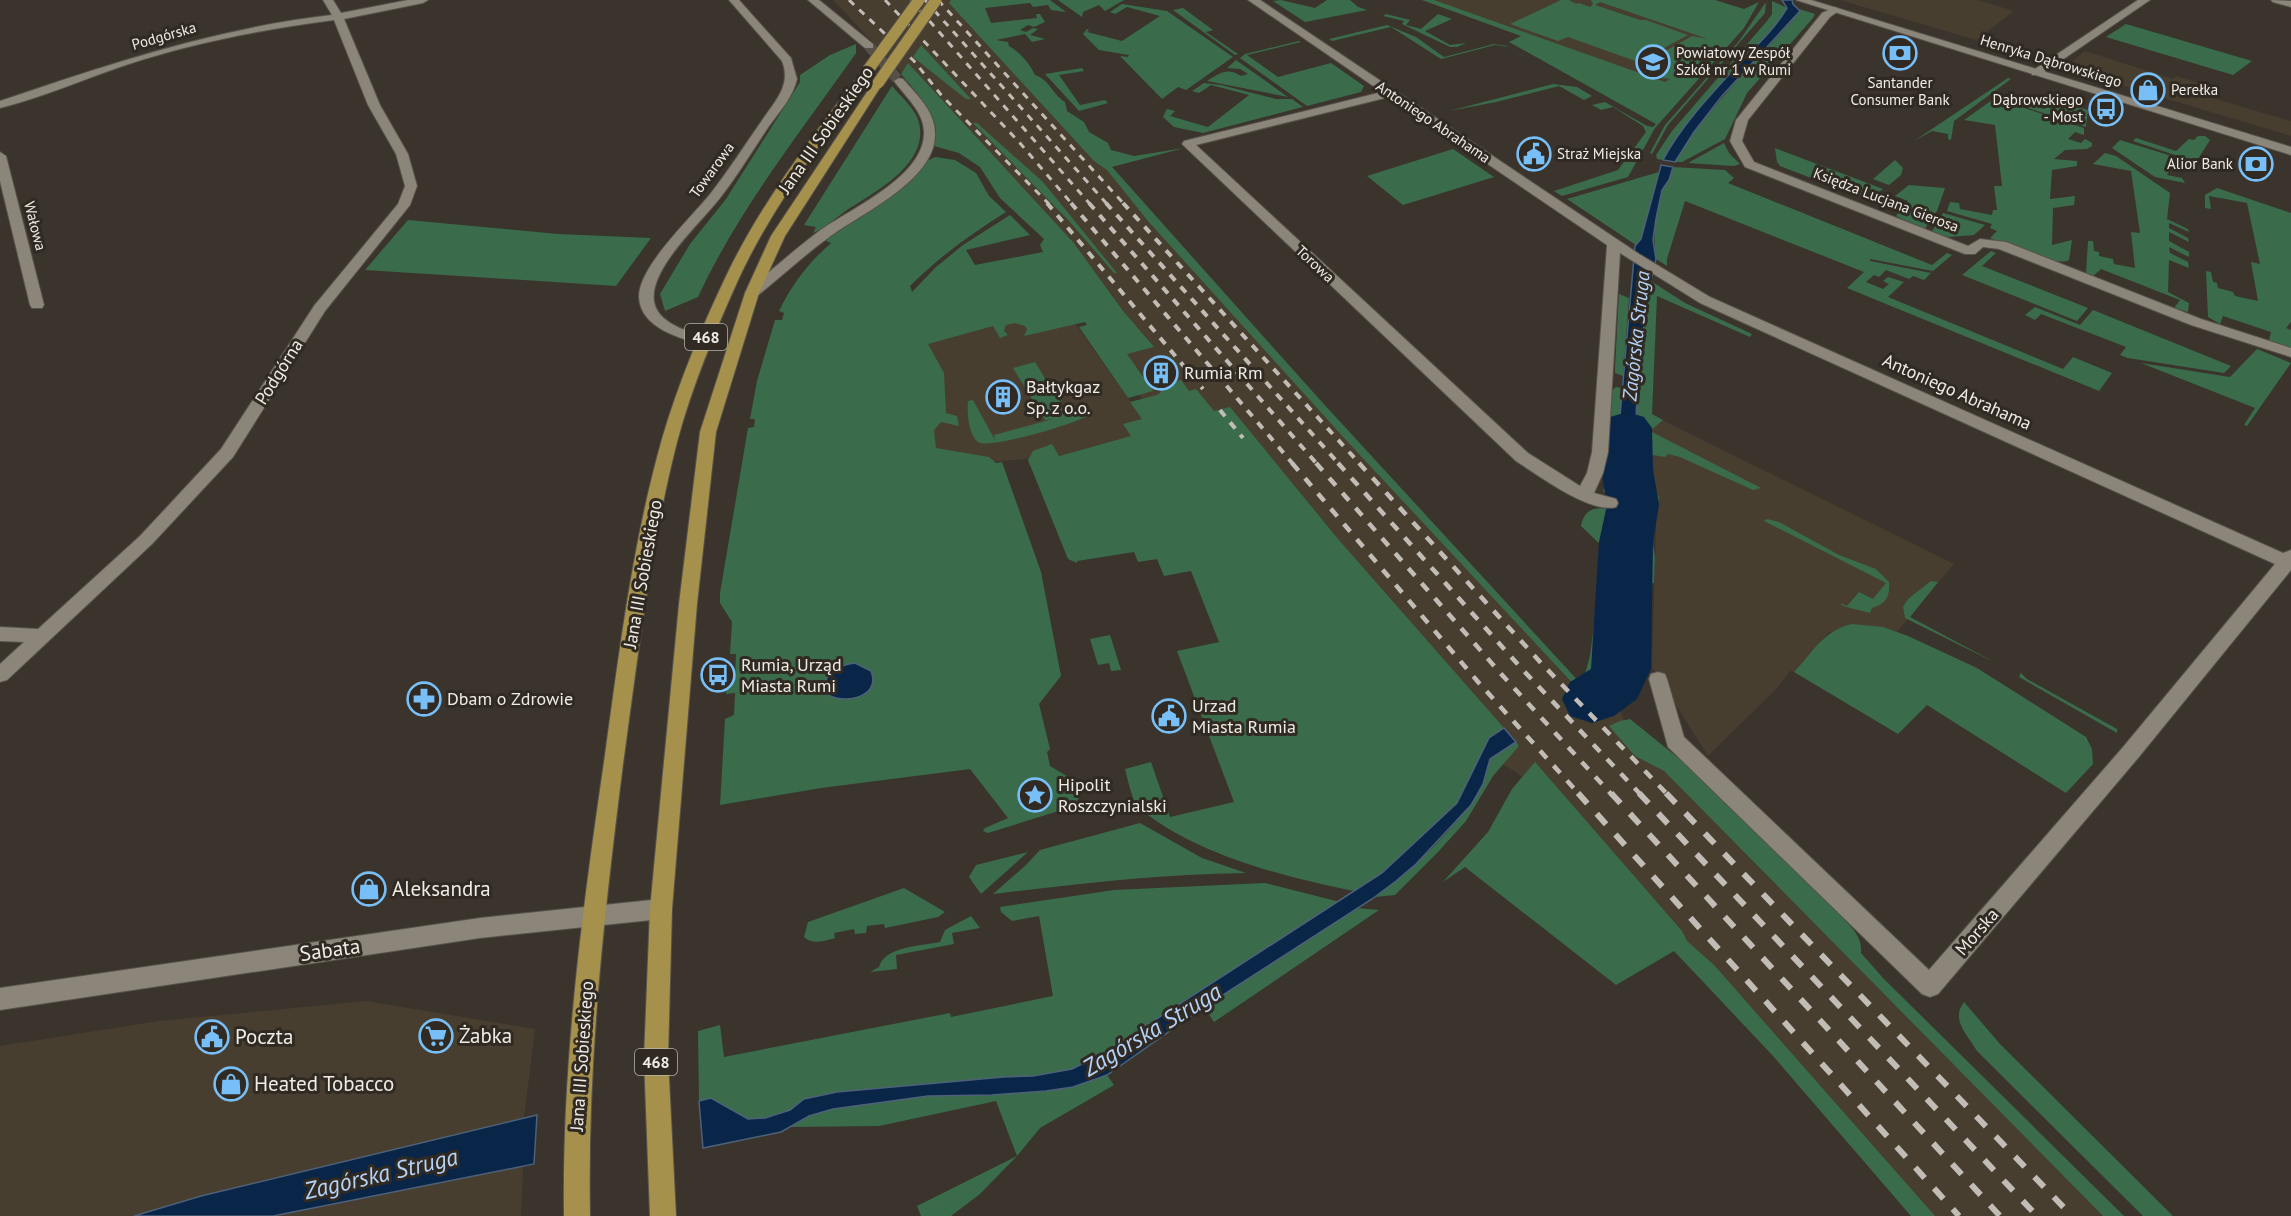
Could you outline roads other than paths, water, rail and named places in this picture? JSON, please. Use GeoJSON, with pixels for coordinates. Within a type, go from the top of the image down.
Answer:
{"type":"FeatureCollection","features":[{"type":"Feature","properties":{"kind":"main road","name":"Jana III Sobieskiego"},"geometry":{"type":"LineString","coordinates":[[577,1216],[580,1035],[594,915],[629,652],[650,522],[670,443],[705,341],[738,267],[806,154],[919,0]]}},
{"type":"Feature","properties":{"kind":"main road","name":"Jana III Sobieskiego"},"geometry":{"type":"LineString","coordinates":[[663,1216],[656,1058],[661,909],[700,488],[708,432],[752,293],[778,236],[878,83],[936,0]]}},
{"type":"Feature","properties":{"kind":"street","name":"Podgórna"},"geometry":{"type":"LineString","coordinates":[[0,675],[146,540],[227,453],[319,309],[404,205],[411,186],[402,154],[374,105],[338,17],[328,0]]}},
{"type":"Feature","properties":{"kind":"street","name":"Podgórska"},"geometry":{"type":"LineString","coordinates":[[2,104],[128,61],[226,34],[278,24],[338,17],[423,0]]}},
{"type":"Feature","properties":{"kind":"street","name":"Towarowa"},"geometry":{"type":"LineString","coordinates":[[705,341],[684,336],[657,320],[648,307],[646,297],[648,285],[668,252],[715,196],[742,158],[776,109],[792,81],[787,60],[734,0]]}},
{"type":"Feature","properties":{"kind":"street"},"geometry":{"type":"LineString","coordinates":[[813,0],[869,46]]}},
{"type":"Feature","properties":{"kind":"street","name":"Antoniego Abrahama"},"geometry":{"type":"LineString","coordinates":[[1253,0],[1634,257],[1705,300],[2289,560]]}},
{"type":"Feature","properties":{"kind":"street","name":"Henryka Dąbrowskiego"},"geometry":{"type":"LineString","coordinates":[[1801,0],[2291,151]]}},
{"type":"Feature","properties":{"kind":"street"},"geometry":{"type":"LineString","coordinates":[[2036,73],[2145,0]]}},
{"type":"Feature","properties":{"kind":"street"},"geometry":{"type":"LineString","coordinates":[[2276,0],[2291,4]]}},
{"type":"Feature","properties":{"kind":"street","name":"Księdza Lucjana Gierosa"},"geometry":{"type":"LineString","coordinates":[[1835,10],[1826,15],[1742,120],[1736,141],[1749,164],[1970,251],[1980,243],[2001,245],[2196,322],[2291,353]]}},
{"type":"Feature","properties":{"kind":"street"},"geometry":{"type":"LineString","coordinates":[[752,293],[822,236],[895,186],[918,164],[930,140],[930,126],[925,114],[898,81]]}},
{"type":"Feature","properties":{"kind":"street","name":"Torowa"},"geometry":{"type":"LineString","coordinates":[[1391,93],[1188,144],[1522,458],[1584,496],[1610,503]]}},
{"type":"Feature","properties":{"kind":"street","name":"Wałowa"},"geometry":{"type":"LineString","coordinates":[[0,156],[37,305]]}},
{"type":"Feature","properties":{"kind":"street"},"geometry":{"type":"LineString","coordinates":[[1584,496],[1595,473],[1600,452],[1614,243]]}},
{"type":"Feature","properties":{"kind":"street","name":"Morska"},"geometry":{"type":"LineString","coordinates":[[1658,679],[1676,741],[1930,986],[2131,752],[2289,560]]}},
{"type":"Feature","properties":{"kind":"street"},"geometry":{"type":"LineString","coordinates":[[0,634],[43,636]]}},
{"type":"Feature","properties":{"kind":"street","name":"Sabata"},"geometry":{"type":"LineString","coordinates":[[0,999],[480,928],[661,909]]}},
{"type":"Feature","properties":{"kind":"water"},"geometry":{"type":"Polygon","coordinates":[[[1782,0],[1792,0],[1800,11],[1722,96],[1694,132],[1675,162],[1663,160],[1697,111],[1776,24],[1787,8],[1782,0]]]}},
{"type":"Feature","properties":{"kind":"water"},"geometry":{"type":"Polygon","coordinates":[[[1661,165],[1673,167],[1669,180],[1662,190],[1656,219],[1653,240],[1656,259],[1646,302],[1638,384],[1635,434],[1643,507],[1624,502],[1619,470],[1618,439],[1635,246],[1641,239],[1661,165]]]}},
{"type":"Feature","properties":{"kind":"water"},"geometry":{"type":"Polygon","coordinates":[[[1622,511],[1641,516],[1632,544],[1629,673],[1622,685],[1597,704],[1586,693],[1610,681],[1622,511]]]}},
{"type":"Feature","properties":{"kind":"water"},"geometry":{"type":"Polygon","coordinates":[[[855,663],[871,671],[873,680],[871,687],[861,696],[854,698],[830,696],[826,689],[827,678],[836,669],[855,663]]]}},
{"type":"Feature","properties":{"kind":"water"},"geometry":{"type":"Polygon","coordinates":[[[1504,728],[1516,742],[1490,759],[1483,784],[1471,805],[1416,864],[1372,899],[1204,1007],[1107,1075],[1073,1087],[1046,1091],[928,1096],[833,1109],[809,1116],[781,1132],[703,1148],[699,1101],[711,1098],[748,1119],[765,1118],[790,1110],[804,1099],[837,1092],[1033,1076],[1072,1069],[1104,1053],[1382,873],[1457,803],[1489,738],[1504,728]]]}},
{"type":"Feature","properties":{"kind":"water"},"geometry":{"type":"Polygon","coordinates":[[[537,1115],[534,1164],[273,1216],[134,1216],[201,1196],[537,1115]]]}},
{"type":"Feature","properties":{"kind":"waterway","name":"Zagórska Struga"},"geometry":{"type":"LineString","coordinates":[[1592,699],[1616,683],[1621,669],[1626,542],[1633,505],[1627,469],[1627,428]]}},
{"type":"Feature","properties":{"kind":"tunnel"},"geometry":{"type":"LineString","coordinates":[[869,46],[899,81]]}},
{"type":"Feature","properties":{"kind":"railway"},"geometry":{"type":"LineString","coordinates":[[849,0],[914,61],[942,96],[1049,204]]}},
{"type":"Feature","properties":{"kind":"railway"},"geometry":{"type":"LineString","coordinates":[[885,0],[1019,142],[1072,204]]}},
{"type":"Feature","properties":{"kind":"railway"},"geometry":{"type":"LineString","coordinates":[[911,0],[1090,204]]}},
{"type":"Feature","properties":{"kind":"railway"},"geometry":{"type":"LineString","coordinates":[[925,0],[1107,204]]}},
{"type":"Feature","properties":{"kind":"railway"},"geometry":{"type":"LineString","coordinates":[[938,0],[1124,204]]}},
{"type":"Feature","properties":{"kind":"railway"},"geometry":{"type":"LineString","coordinates":[[1047,203],[1203,389]]}},
{"type":"Feature","properties":{"kind":"railway"},"geometry":{"type":"LineString","coordinates":[[1071,203],[1293,464]]}},
{"type":"Feature","properties":{"kind":"railway"},"geometry":{"type":"LineString","coordinates":[[1089,203],[1317,464]]}},
{"type":"Feature","properties":{"kind":"railway"},"geometry":{"type":"LineString","coordinates":[[1106,203],[1339,464]]}},
{"type":"Feature","properties":{"kind":"railway"},"geometry":{"type":"LineString","coordinates":[[1123,203],[1360,464]]}},
{"type":"Feature","properties":{"kind":"railway"},"geometry":{"type":"LineString","coordinates":[[1220,410],[1243,438]]}},
{"type":"Feature","properties":{"kind":"railway"},"geometry":{"type":"LineString","coordinates":[[1292,463],[1479,683],[1580,795]]}},
{"type":"Feature","properties":{"kind":"railway"},"geometry":{"type":"LineString","coordinates":[[1316,463],[1503,676],[1612,795]]}},
{"type":"Feature","properties":{"kind":"railway"},"geometry":{"type":"LineString","coordinates":[[1338,463],[1522,669],[1641,795]]}},
{"type":"Feature","properties":{"kind":"railway"},"geometry":{"type":"LineString","coordinates":[[1359,463],[1542,664],[1668,795]]}},
{"type":"Feature","properties":{"kind":"railway"},"geometry":{"type":"LineString","coordinates":[[1578,793],[1959,1216]]}},
{"type":"Feature","properties":{"kind":"railway"},"geometry":{"type":"LineString","coordinates":[[1611,793],[2000,1216]]}},
{"type":"Feature","properties":{"kind":"railway"},"geometry":{"type":"LineString","coordinates":[[1639,793],[2037,1216]]}},
{"type":"Feature","properties":{"kind":"railway"},"geometry":{"type":"LineString","coordinates":[[1666,793],[2072,1216]]}},
{"type":"Feature","properties":{"kind":"place","name":"Santander Consumer Bank"},"geometry":{"type":"Point","coordinates":[1900,53]}},
{"type":"Feature","properties":{"kind":"place","name":"Powiatowy Zespół Szkół nr 1 w Rumi"},"geometry":{"type":"Point","coordinates":[1653,62]}},
{"type":"Feature","properties":{"kind":"place","name":"Perełka"},"geometry":{"type":"Point","coordinates":[2148,90]}},
{"type":"Feature","properties":{"kind":"place","name":"Dąbrowskiego - Most"},"geometry":{"type":"Point","coordinates":[2106,109]}},
{"type":"Feature","properties":{"kind":"place","name":"Straż Miejska"},"geometry":{"type":"Point","coordinates":[1534,154]}},
{"type":"Feature","properties":{"kind":"place","name":"Alior Bank"},"geometry":{"type":"Point","coordinates":[2256,164]}},
{"type":"Feature","properties":{"kind":"place","name":"Rumia Rm"},"geometry":{"type":"Point","coordinates":[1161,373]}},
{"type":"Feature","properties":{"kind":"place","name":"Bałtykgaz Sp. z o.o."},"geometry":{"type":"Point","coordinates":[1003,397]}},
{"type":"Feature","properties":{"kind":"place","name":"Rumia, Urząd Miasta Rumi"},"geometry":{"type":"Point","coordinates":[718,675]}},
{"type":"Feature","properties":{"kind":"place","name":"Dbam o Zdrowie"},"geometry":{"type":"Point","coordinates":[424,699]}},
{"type":"Feature","properties":{"kind":"place","name":"Urzad Miasta Rumia"},"geometry":{"type":"Point","coordinates":[1169,716]}},
{"type":"Feature","properties":{"kind":"place","name":"Hipolit Roszczynialski"},"geometry":{"type":"Point","coordinates":[1035,795]}},
{"type":"Feature","properties":{"kind":"place","name":"Aleksandra"},"geometry":{"type":"Point","coordinates":[369,889]}},
{"type":"Feature","properties":{"kind":"place","name":"Żabka"},"geometry":{"type":"Point","coordinates":[436,1036]}},
{"type":"Feature","properties":{"kind":"place","name":"Poczta"},"geometry":{"type":"Point","coordinates":[212,1037]}},
{"type":"Feature","properties":{"kind":"place","name":"Heated Tobacco"},"geometry":{"type":"Point","coordinates":[231,1084]}}]}
